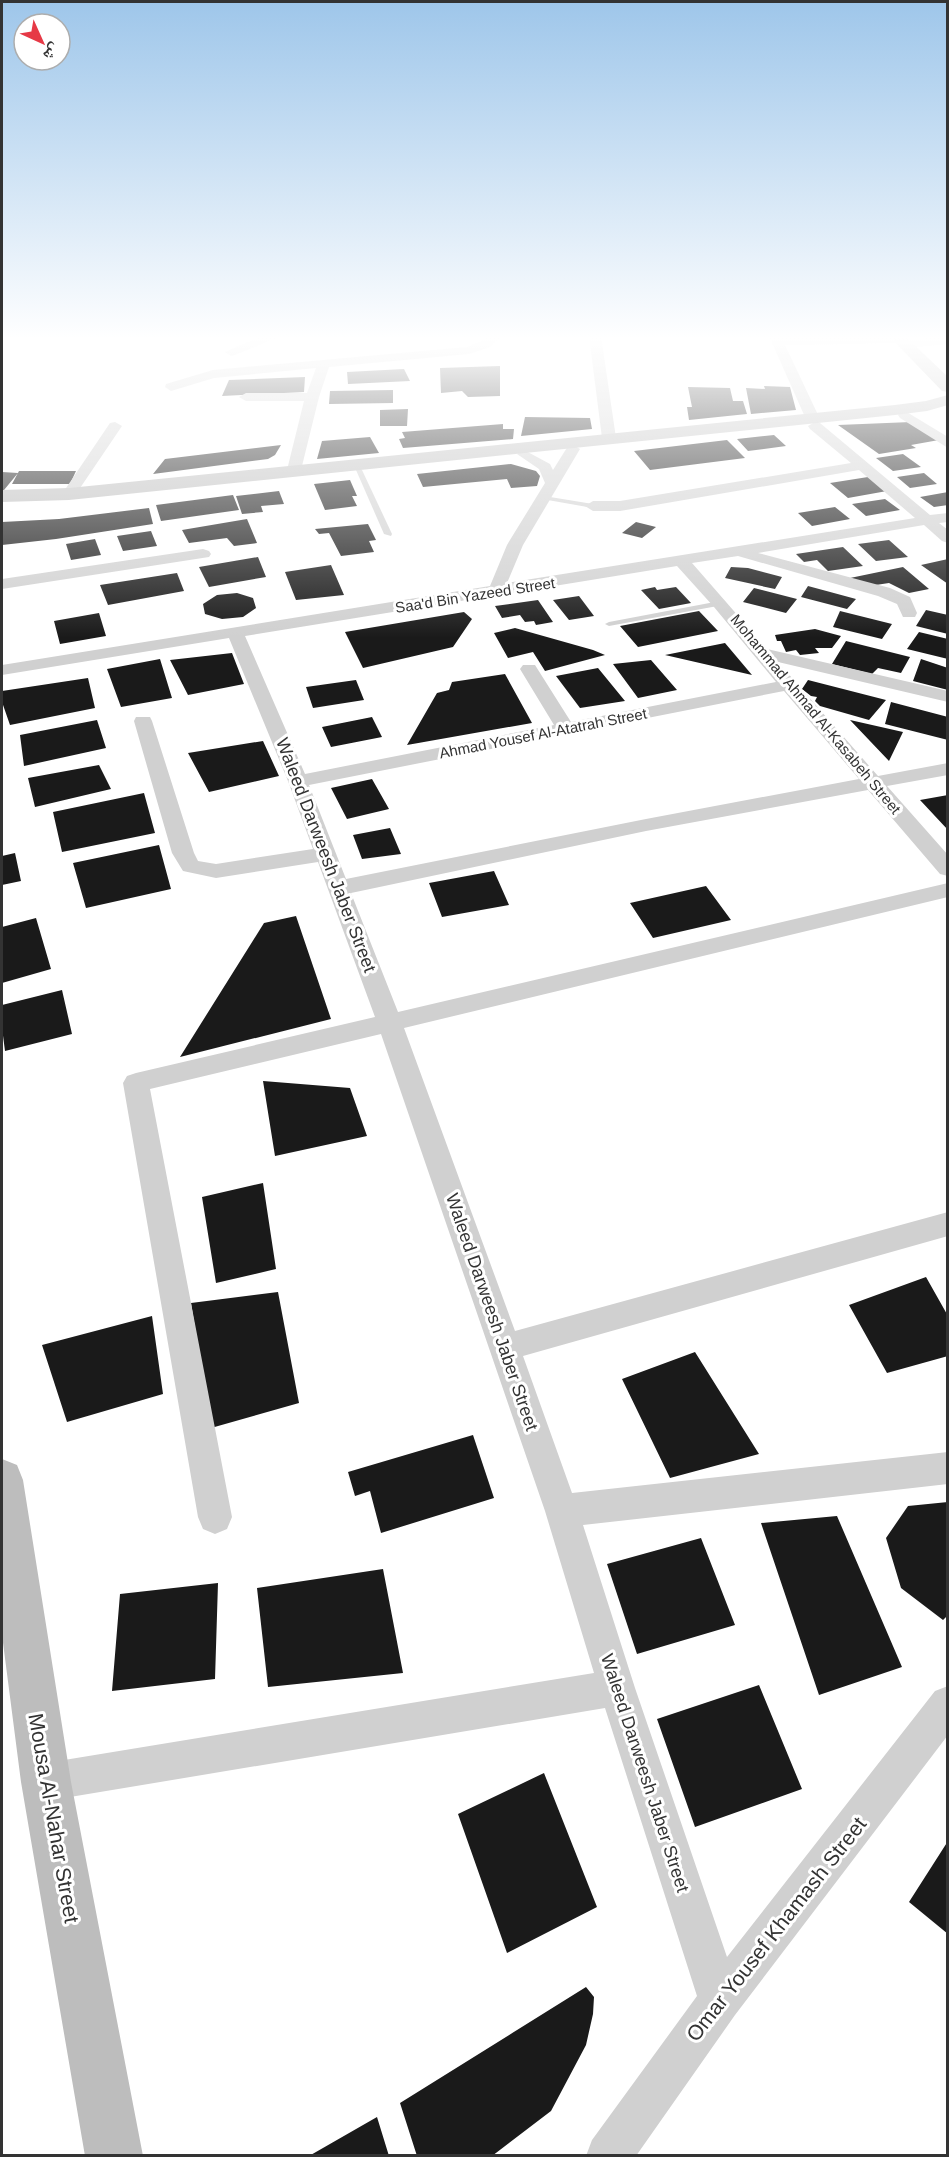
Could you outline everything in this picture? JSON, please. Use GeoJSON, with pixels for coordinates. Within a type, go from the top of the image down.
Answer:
{"type":"FeatureCollection","features":[{"type":"Feature","properties":{"kind":"street"},"geometry":{"type":"LineString","coordinates":[[69,494],[108,437]]}},
{"type":"Feature","properties":{"kind":"street"},"geometry":{"type":"LineString","coordinates":[[294,470],[302,437]]}},
{"type":"Feature","properties":{"kind":"street"},"geometry":{"type":"LineString","coordinates":[[2,496],[69,494],[625,437]]}},
{"type":"Feature","properties":{"kind":"street"},"geometry":{"type":"LineString","coordinates":[[2,504],[70,501],[679,437]]}},
{"type":"Feature","properties":{"kind":"street"},"geometry":{"type":"LineString","coordinates":[[829,437],[860,466],[948,538]]}},
{"type":"Feature","properties":{"kind":"street"},"geometry":{"type":"LineString","coordinates":[[496,591],[514,545],[573,449]]}},
{"type":"Feature","properties":{"kind":"street"},"geometry":{"type":"LineString","coordinates":[[524,454],[545,467],[553,484]]}},
{"type":"Feature","properties":{"kind":"street"},"geometry":{"type":"LineString","coordinates":[[593,506],[644,502],[860,466]]}},
{"type":"Feature","properties":{"kind":"street","name":"Saa'd Bin Yazeed Street"},"geometry":{"type":"LineString","coordinates":[[9,664],[236,634],[948,517]]}},
{"type":"Feature","properties":{"kind":"street"},"geometry":{"type":"LineString","coordinates":[[736,552],[892,595],[904,601],[909,613]]}},
{"type":"Feature","properties":{"kind":"street"},"geometry":{"type":"LineString","coordinates":[[2,584],[203,554]]}},
{"type":"Feature","properties":{"kind":"street","name":"Mohammad Ahmad Al-Kasabeh Street"},"geometry":{"type":"LineString","coordinates":[[681,561],[720,603],[948,869]]}},
{"type":"Feature","properties":{"kind":"street","name":"Waleed Darweesh Jaber Street"},"geometry":{"type":"LineString","coordinates":[[236,634],[298,781],[391,1022],[562,1511],[617,1688],[720,2000]]}},
{"type":"Feature","properties":{"kind":"street"},"geometry":{"type":"LineString","coordinates":[[763,653],[948,697]]}},
{"type":"Feature","properties":{"kind":"street"},"geometry":{"type":"LineString","coordinates":[[529,669],[566,729]]}},
{"type":"Feature","properties":{"kind":"street","name":"Ahmad Yousef Al-Atatrah Street"},"geometry":{"type":"LineString","coordinates":[[298,781],[788,685]]}},
{"type":"Feature","properties":{"kind":"street"},"geometry":{"type":"LineString","coordinates":[[143,721],[183,853],[191,866],[206,870],[237,869],[325,854]]}},
{"type":"Feature","properties":{"kind":"street"},"geometry":{"type":"LineString","coordinates":[[339,888],[646,825],[948,769]]}},
{"type":"Feature","properties":{"kind":"street"},"geometry":{"type":"LineString","coordinates":[[215,1517],[136,1083],[948,890]]}},
{"type":"Feature","properties":{"kind":"street"},"geometry":{"type":"LineString","coordinates":[[504,1348],[948,1224]]}},
{"type":"Feature","properties":{"kind":"street"},"geometry":{"type":"LineString","coordinates":[[562,1511],[948,1468]]}},
{"type":"Feature","properties":{"kind":"street","name":"Mousa Al-Nahar Street"},"geometry":{"type":"LineString","coordinates":[[2,1480],[46,1782],[114,2156]]}},
{"type":"Feature","properties":{"kind":"street"},"geometry":{"type":"LineString","coordinates":[[46,1782],[617,1688]]}},
{"type":"Feature","properties":{"kind":"street","name":"Omar Yousef Khamash Street"},"geometry":{"type":"LineString","coordinates":[[608,2156],[720,2000],[948,1704]]}},
{"type":"Feature","properties":{"kind":"lane"},"geometry":{"type":"LineString","coordinates":[[359,470],[388,534]]}},
{"type":"Feature","properties":{"kind":"lane"},"geometry":{"type":"LineString","coordinates":[[544,498],[593,506]]}},
{"type":"Feature","properties":{"kind":"lane"},"geometry":{"type":"LineString","coordinates":[[609,624],[720,603]]}},
{"type":"Feature","properties":{"kind":"building"},"geometry":{"type":"Polygon","coordinates":[[[370,437],[379,453],[317,459],[322,441],[370,437]]]}},
{"type":"Feature","properties":{"kind":"building"},"geometry":{"type":"Polygon","coordinates":[[[513,437],[513,439],[403,448],[399,439],[513,437]]]}},
{"type":"Feature","properties":{"kind":"building"},"geometry":{"type":"Polygon","coordinates":[[[776,437],[786,446],[748,451],[737,439],[776,437]]]}},
{"type":"Feature","properties":{"kind":"building"},"geometry":{"type":"Polygon","coordinates":[[[854,437],[934,437],[939,440],[911,445],[916,448],[879,454],[854,437]]]}},
{"type":"Feature","properties":{"kind":"building"},"geometry":{"type":"Polygon","coordinates":[[[727,440],[745,458],[650,470],[634,451],[727,440]]]}},
{"type":"Feature","properties":{"kind":"building"},"geometry":{"type":"Polygon","coordinates":[[[281,445],[275,455],[268,459],[153,474],[165,459],[281,445]]]}},
{"type":"Feature","properties":{"kind":"building"},"geometry":{"type":"Polygon","coordinates":[[[903,454],[921,467],[893,471],[876,458],[903,454]]]}},
{"type":"Feature","properties":{"kind":"building"},"geometry":{"type":"Polygon","coordinates":[[[511,464],[536,471],[540,476],[537,486],[511,488],[507,479],[423,487],[417,474],[511,464]]]}},
{"type":"Feature","properties":{"kind":"building"},"geometry":{"type":"Polygon","coordinates":[[[19,471],[76,471],[70,484],[12,484],[19,471]]]}},
{"type":"Feature","properties":{"kind":"building"},"geometry":{"type":"Polygon","coordinates":[[[2,472],[18,473],[4,490],[2,490],[2,472]]]}},
{"type":"Feature","properties":{"kind":"building"},"geometry":{"type":"Polygon","coordinates":[[[924,473],[937,484],[910,488],[897,477],[924,473]]]}},
{"type":"Feature","properties":{"kind":"building"},"geometry":{"type":"Polygon","coordinates":[[[868,477],[887,491],[848,498],[830,483],[868,477]]]}},
{"type":"Feature","properties":{"kind":"building"},"geometry":{"type":"Polygon","coordinates":[[[350,480],[357,496],[352,496],[357,506],[325,510],[314,484],[350,480]]]}},
{"type":"Feature","properties":{"kind":"building"},"geometry":{"type":"Polygon","coordinates":[[[279,491],[284,504],[261,506],[263,512],[242,514],[236,496],[279,491]]]}},
{"type":"Feature","properties":{"kind":"building"},"geometry":{"type":"Polygon","coordinates":[[[948,492],[948,505],[934,507],[920,497],[948,492]]]}},
{"type":"Feature","properties":{"kind":"building"},"geometry":{"type":"Polygon","coordinates":[[[233,495],[239,510],[161,521],[156,505],[233,495]]]}},
{"type":"Feature","properties":{"kind":"building"},"geometry":{"type":"Polygon","coordinates":[[[885,499],[900,510],[866,516],[852,504],[885,499]]]}},
{"type":"Feature","properties":{"kind":"building"},"geometry":{"type":"Polygon","coordinates":[[[835,507],[850,519],[812,526],[798,513],[835,507]]]}},
{"type":"Feature","properties":{"kind":"building"},"geometry":{"type":"Polygon","coordinates":[[[149,508],[153,524],[2,545],[2,522],[59,519],[149,508]]]}},
{"type":"Feature","properties":{"kind":"building"},"geometry":{"type":"Polygon","coordinates":[[[247,519],[257,543],[234,546],[227,538],[189,543],[182,530],[247,519]]]}},
{"type":"Feature","properties":{"kind":"building"},"geometry":{"type":"Polygon","coordinates":[[[636,522],[656,527],[642,538],[622,533],[636,522]]]}},
{"type":"Feature","properties":{"kind":"building"},"geometry":{"type":"Polygon","coordinates":[[[368,524],[376,540],[369,541],[374,552],[341,556],[329,533],[319,534],[315,529],[368,524]]]}},
{"type":"Feature","properties":{"kind":"building"},"geometry":{"type":"Polygon","coordinates":[[[151,531],[157,546],[123,551],[117,536],[151,531]]]}},
{"type":"Feature","properties":{"kind":"building"},"geometry":{"type":"Polygon","coordinates":[[[95,539],[101,555],[71,560],[66,544],[95,539]]]}},
{"type":"Feature","properties":{"kind":"building"},"geometry":{"type":"Polygon","coordinates":[[[889,540],[908,557],[876,561],[858,544],[889,540]]]}},
{"type":"Feature","properties":{"kind":"building"},"geometry":{"type":"Polygon","coordinates":[[[843,547],[863,566],[828,571],[817,560],[804,562],[796,554],[843,547]]]}},
{"type":"Feature","properties":{"kind":"building"},"geometry":{"type":"Polygon","coordinates":[[[258,557],[266,577],[209,587],[199,567],[258,557]]]}},
{"type":"Feature","properties":{"kind":"building"},"geometry":{"type":"Polygon","coordinates":[[[948,559],[948,584],[921,565],[948,559]]]}},
{"type":"Feature","properties":{"kind":"building"},"geometry":{"type":"Polygon","coordinates":[[[331,565],[344,595],[296,600],[285,572],[331,565]]]}},
{"type":"Feature","properties":{"kind":"building"},"geometry":{"type":"Polygon","coordinates":[[[731,567],[748,568],[782,577],[775,589],[725,578],[731,567]]]}},
{"type":"Feature","properties":{"kind":"building"},"geometry":{"type":"Polygon","coordinates":[[[903,567],[929,589],[909,593],[889,583],[869,586],[850,578],[903,567]]]}},
{"type":"Feature","properties":{"kind":"building"},"geometry":{"type":"Polygon","coordinates":[[[177,573],[184,591],[108,605],[100,585],[177,573]]]}},
{"type":"Feature","properties":{"kind":"building"},"geometry":{"type":"Polygon","coordinates":[[[808,586],[856,599],[847,609],[801,597],[808,586]]]}},
{"type":"Feature","properties":{"kind":"building"},"geometry":{"type":"Polygon","coordinates":[[[655,587],[657,590],[676,587],[691,603],[659,609],[641,590],[655,587]]]}},
{"type":"Feature","properties":{"kind":"building"},"geometry":{"type":"Polygon","coordinates":[[[754,588],[797,599],[786,613],[743,602],[754,588]]]}},
{"type":"Feature","properties":{"kind":"building"},"geometry":{"type":"Polygon","coordinates":[[[237,593],[253,598],[256,608],[243,617],[222,619],[205,614],[203,604],[217,595],[237,593]]]}},
{"type":"Feature","properties":{"kind":"building"},"geometry":{"type":"Polygon","coordinates":[[[579,596],[594,616],[569,620],[553,600],[579,596]]]}},
{"type":"Feature","properties":{"kind":"building"},"geometry":{"type":"Polygon","coordinates":[[[538,600],[553,622],[536,625],[534,621],[525,622],[520,615],[502,618],[495,606],[538,600]]]}},
{"type":"Feature","properties":{"kind":"building"},"geometry":{"type":"Polygon","coordinates":[[[926,610],[948,615],[948,634],[916,626],[926,610]]]}},
{"type":"Feature","properties":{"kind":"building"},"geometry":{"type":"Polygon","coordinates":[[[699,611],[718,631],[638,647],[620,626],[699,611]]]}},
{"type":"Feature","properties":{"kind":"building"},"geometry":{"type":"Polygon","coordinates":[[[840,611],[892,624],[882,639],[833,627],[840,611]]]}},
{"type":"Feature","properties":{"kind":"building"},"geometry":{"type":"Polygon","coordinates":[[[464,612],[472,619],[453,647],[363,668],[345,632],[464,612]]]}},
{"type":"Feature","properties":{"kind":"building"},"geometry":{"type":"Polygon","coordinates":[[[99,613],[106,636],[60,644],[54,621],[99,613]]]}},
{"type":"Feature","properties":{"kind":"building"},"geometry":{"type":"Polygon","coordinates":[[[515,628],[605,655],[545,671],[533,652],[508,658],[494,633],[515,628]]]}},
{"type":"Feature","properties":{"kind":"building"},"geometry":{"type":"Polygon","coordinates":[[[815,629],[841,636],[832,648],[815,648],[819,653],[800,655],[796,650],[786,652],[775,635],[815,629]]]}},
{"type":"Feature","properties":{"kind":"building"},"geometry":{"type":"Polygon","coordinates":[[[919,632],[948,639],[948,659],[907,649],[919,632]]]}},
{"type":"Feature","properties":{"kind":"building"},"geometry":{"type":"Polygon","coordinates":[[[846,641],[910,657],[901,673],[878,668],[872,674],[832,664],[846,641]]]}},
{"type":"Feature","properties":{"kind":"building"},"geometry":{"type":"Polygon","coordinates":[[[725,643],[752,675],[665,655],[725,643]]]}},
{"type":"Feature","properties":{"kind":"building"},"geometry":{"type":"Polygon","coordinates":[[[232,653],[244,684],[188,695],[170,660],[232,653]]]}},
{"type":"Feature","properties":{"kind":"building"},"geometry":{"type":"Polygon","coordinates":[[[160,659],[172,698],[121,707],[107,669],[160,659]]]}},
{"type":"Feature","properties":{"kind":"building"},"geometry":{"type":"Polygon","coordinates":[[[921,659],[948,668],[948,690],[913,681],[921,659]]]}},
{"type":"Feature","properties":{"kind":"building"},"geometry":{"type":"Polygon","coordinates":[[[651,660],[677,690],[638,698],[613,664],[651,660]]]}},
{"type":"Feature","properties":{"kind":"building"},"geometry":{"type":"Polygon","coordinates":[[[598,668],[625,701],[580,708],[556,676],[598,668]]]}},
{"type":"Feature","properties":{"kind":"building"},"geometry":{"type":"Polygon","coordinates":[[[505,674],[532,723],[407,745],[437,693],[449,690],[452,682],[505,674]]]}},
{"type":"Feature","properties":{"kind":"building"},"geometry":{"type":"Polygon","coordinates":[[[88,678],[95,708],[10,725],[2,702],[2,691],[88,678]]]}},
{"type":"Feature","properties":{"kind":"building"},"geometry":{"type":"Polygon","coordinates":[[[356,680],[364,700],[313,708],[306,687],[356,680]]]}},
{"type":"Feature","properties":{"kind":"building"},"geometry":{"type":"Polygon","coordinates":[[[808,680],[886,700],[869,720],[820,706],[815,701],[817,697],[811,696],[802,689],[808,680]]]}},
{"type":"Feature","properties":{"kind":"building"},"geometry":{"type":"Polygon","coordinates":[[[891,702],[948,717],[948,740],[885,724],[891,702]]]}},
{"type":"Feature","properties":{"kind":"building"},"geometry":{"type":"Polygon","coordinates":[[[372,717],[382,737],[331,747],[322,727],[372,717]]]}},
{"type":"Feature","properties":{"kind":"building"},"geometry":{"type":"Polygon","coordinates":[[[97,720],[106,748],[24,766],[20,735],[97,720]]]}},
{"type":"Feature","properties":{"kind":"building"},"geometry":{"type":"Polygon","coordinates":[[[850,720],[903,732],[889,761],[850,720]]]}},
{"type":"Feature","properties":{"kind":"building"},"geometry":{"type":"Polygon","coordinates":[[[263,741],[279,776],[209,792],[188,753],[263,741]]]}},
{"type":"Feature","properties":{"kind":"building"},"geometry":{"type":"Polygon","coordinates":[[[99,765],[111,789],[35,807],[28,778],[99,765]]]}},
{"type":"Feature","properties":{"kind":"building"},"geometry":{"type":"Polygon","coordinates":[[[372,779],[389,809],[347,819],[331,788],[372,779]]]}},
{"type":"Feature","properties":{"kind":"building"},"geometry":{"type":"Polygon","coordinates":[[[144,793],[155,833],[62,852],[53,812],[144,793]]]}},
{"type":"Feature","properties":{"kind":"building"},"geometry":{"type":"Polygon","coordinates":[[[948,795],[948,830],[920,800],[948,795]]]}},
{"type":"Feature","properties":{"kind":"building"},"geometry":{"type":"Polygon","coordinates":[[[390,828],[401,854],[362,859],[353,835],[390,828]]]}},
{"type":"Feature","properties":{"kind":"building"},"geometry":{"type":"Polygon","coordinates":[[[159,845],[171,889],[86,908],[73,863],[159,845]]]}},
{"type":"Feature","properties":{"kind":"building"},"geometry":{"type":"Polygon","coordinates":[[[15,853],[21,881],[2,885],[2,856],[15,853]]]}},
{"type":"Feature","properties":{"kind":"building"},"geometry":{"type":"Polygon","coordinates":[[[494,871],[509,905],[442,917],[429,883],[494,871]]]}},
{"type":"Feature","properties":{"kind":"building"},"geometry":{"type":"Polygon","coordinates":[[[706,886],[731,920],[653,938],[630,903],[706,886]]]}},
{"type":"Feature","properties":{"kind":"building"},"geometry":{"type":"Polygon","coordinates":[[[296,916],[331,1019],[180,1057],[264,923],[296,916]]]}},
{"type":"Feature","properties":{"kind":"building"},"geometry":{"type":"Polygon","coordinates":[[[36,918],[51,969],[2,983],[2,927],[36,918]]]}},
{"type":"Feature","properties":{"kind":"building"},"geometry":{"type":"Polygon","coordinates":[[[62,990],[72,1034],[5,1051],[2,1005],[62,990]]]}},
{"type":"Feature","properties":{"kind":"building"},"geometry":{"type":"Polygon","coordinates":[[[263,1081],[350,1088],[367,1136],[275,1156],[263,1081]]]}},
{"type":"Feature","properties":{"kind":"building"},"geometry":{"type":"Polygon","coordinates":[[[263,1183],[276,1269],[216,1283],[202,1197],[263,1183]]]}},
{"type":"Feature","properties":{"kind":"building"},"geometry":{"type":"Polygon","coordinates":[[[926,1277],[948,1316],[948,1356],[887,1373],[849,1305],[926,1277]]]}},
{"type":"Feature","properties":{"kind":"building"},"geometry":{"type":"Polygon","coordinates":[[[278,1292],[299,1403],[211,1428],[191,1303],[278,1292]]]}},
{"type":"Feature","properties":{"kind":"building"},"geometry":{"type":"Polygon","coordinates":[[[152,1316],[163,1394],[67,1422],[42,1345],[152,1316]]]}},
{"type":"Feature","properties":{"kind":"building"},"geometry":{"type":"Polygon","coordinates":[[[695,1352],[759,1454],[670,1478],[622,1379],[695,1352]]]}},
{"type":"Feature","properties":{"kind":"building"},"geometry":{"type":"Polygon","coordinates":[[[473,1435],[494,1498],[381,1533],[370,1491],[355,1496],[348,1472],[473,1435]]]}},
{"type":"Feature","properties":{"kind":"building"},"geometry":{"type":"Polygon","coordinates":[[[948,1502],[948,1615],[943,1620],[901,1588],[886,1538],[908,1506],[948,1502]]]}},
{"type":"Feature","properties":{"kind":"building"},"geometry":{"type":"Polygon","coordinates":[[[837,1516],[902,1667],[819,1695],[761,1523],[837,1516]]]}},
{"type":"Feature","properties":{"kind":"building"},"geometry":{"type":"Polygon","coordinates":[[[701,1538],[735,1625],[637,1654],[607,1564],[701,1538]]]}},
{"type":"Feature","properties":{"kind":"building"},"geometry":{"type":"Polygon","coordinates":[[[383,1569],[403,1673],[268,1687],[257,1588],[383,1569]]]}},
{"type":"Feature","properties":{"kind":"building"},"geometry":{"type":"Polygon","coordinates":[[[218,1583],[215,1679],[112,1691],[120,1594],[218,1583]]]}},
{"type":"Feature","properties":{"kind":"building"},"geometry":{"type":"Polygon","coordinates":[[[759,1685],[802,1789],[695,1827],[657,1719],[759,1685]]]}},
{"type":"Feature","properties":{"kind":"building"},"geometry":{"type":"Polygon","coordinates":[[[544,1773],[597,1907],[507,1953],[458,1814],[544,1773]]]}},
{"type":"Feature","properties":{"kind":"building"},"geometry":{"type":"Polygon","coordinates":[[[948,1841],[948,1934],[909,1902],[948,1841]]]}},
{"type":"Feature","properties":{"kind":"building"},"geometry":{"type":"Polygon","coordinates":[[[586,1987],[594,1997],[593,2014],[586,2045],[551,2111],[492,2156],[417,2156],[400,2103],[586,1987]]]}},
{"type":"Feature","properties":{"kind":"building"},"geometry":{"type":"Polygon","coordinates":[[[377,2117],[389,2156],[309,2156],[377,2117]]]}}]}
